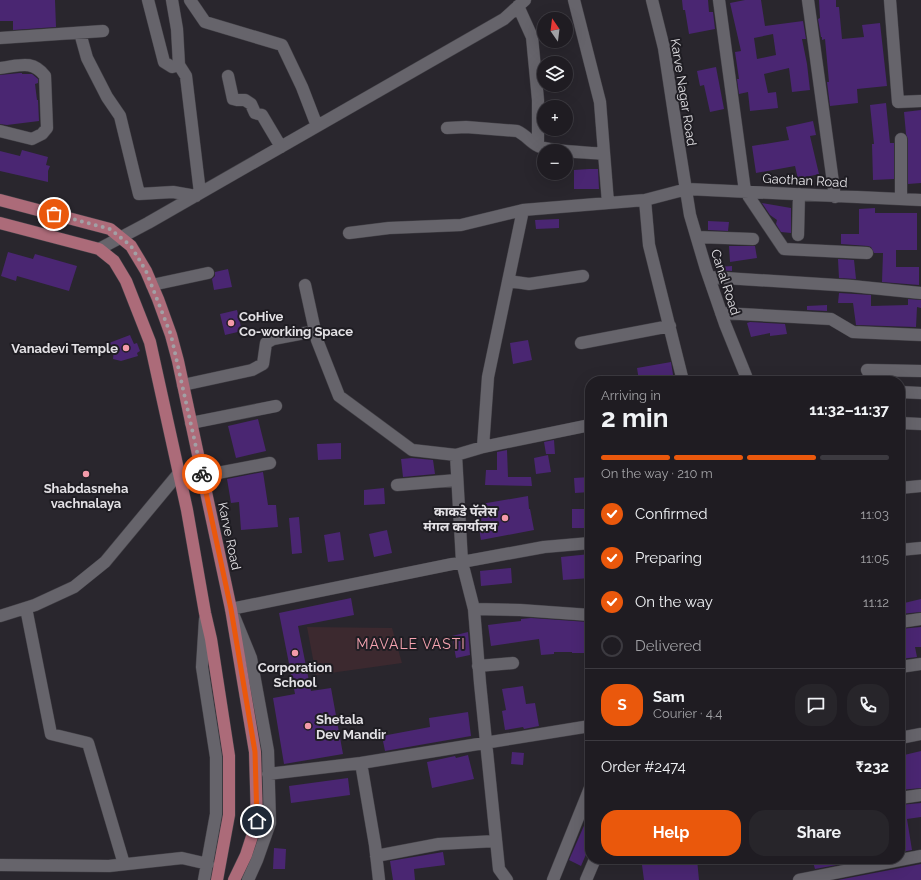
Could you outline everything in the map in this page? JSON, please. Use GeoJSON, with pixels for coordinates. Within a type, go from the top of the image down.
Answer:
{"type":"FeatureCollection","features":[{"type":"Feature","properties":{"kind":"main road","name":"Karve Road"},"geometry":{"type":"LineString","coordinates":[[0,200],[110,229],[131,246],[146,271],[171,335],[183,384],[231,609]]}},
{"type":"Feature","properties":{"kind":"main road"},"geometry":{"type":"LineString","coordinates":[[0,223],[99,249],[114,261],[126,281],[150,342],[179,473],[211,639],[228,756],[229,815],[217,880]]}},
{"type":"Feature","properties":{"kind":"main road"},"geometry":{"type":"LineString","coordinates":[[231,609],[255,752],[257,821],[246,855],[234,880]]}},
{"type":"Feature","properties":{"kind":"street"},"geometry":{"type":"LineString","coordinates":[[148,0],[164,62],[172,66],[179,65]]}},
{"type":"Feature","properties":{"kind":"street"},"geometry":{"type":"LineString","coordinates":[[172,0],[177,29],[179,65],[186,76],[198,194]]}},
{"type":"Feature","properties":{"kind":"street"},"geometry":{"type":"LineString","coordinates":[[190,0],[206,22],[282,45],[302,87],[317,126]]}},
{"type":"Feature","properties":{"kind":"street"},"geometry":{"type":"LineString","coordinates":[[574,0],[600,102],[608,203]]}},
{"type":"Feature","properties":{"kind":"street","name":"Karve Nagar Road"},"geometry":{"type":"LineString","coordinates":[[652,0],[664,48],[687,189]]}},
{"type":"Feature","properties":{"kind":"street"},"geometry":{"type":"LineString","coordinates":[[719,0],[745,191],[784,249],[867,253]]}},
{"type":"Feature","properties":{"kind":"street"},"geometry":{"type":"LineString","coordinates":[[808,0],[835,197]]}},
{"type":"Feature","properties":{"kind":"street"},"geometry":{"type":"LineString","coordinates":[[890,0],[898,102],[921,100]]}},
{"type":"Feature","properties":{"kind":"street"},"geometry":{"type":"LineString","coordinates":[[99,249],[148,223],[504,19],[521,3],[532,37],[538,100],[538,144]]}},
{"type":"Feature","properties":{"kind":"street"},"geometry":{"type":"LineString","coordinates":[[0,38],[102,31]]}},
{"type":"Feature","properties":{"kind":"street"},"geometry":{"type":"LineString","coordinates":[[80,33],[87,58],[107,97],[120,116],[139,194],[173,192],[198,194]]}},
{"type":"Feature","properties":{"kind":"street"},"geometry":{"type":"LineString","coordinates":[[0,68],[30,64],[41,70],[46,76],[47,128],[42,134],[32,139],[0,131]]}},
{"type":"Feature","properties":{"kind":"street"},"geometry":{"type":"LineString","coordinates":[[228,76],[233,99],[245,100],[251,104],[255,113],[262,114],[281,147]]}},
{"type":"Feature","properties":{"kind":"street"},"geometry":{"type":"LineString","coordinates":[[448,128],[466,127],[518,132],[522,133],[537,145]]}},
{"type":"Feature","properties":{"kind":"street"},"geometry":{"type":"LineString","coordinates":[[900,139],[901,199]]}},
{"type":"Feature","properties":{"kind":"street"},"geometry":{"type":"LineString","coordinates":[[573,151],[604,154]]}},
{"type":"Feature","properties":{"kind":"street","name":"Gaothan Road"},"geometry":{"type":"LineString","coordinates":[[348,233],[389,228],[462,225],[523,210],[646,200],[687,189],[921,200]]}},
{"type":"Feature","properties":{"kind":"street","name":"Canal Road"},"geometry":{"type":"LineString","coordinates":[[687,189],[690,215],[709,277],[721,313],[746,376]]}},
{"type":"Feature","properties":{"kind":"street"},"geometry":{"type":"LineString","coordinates":[[798,235],[799,194]]}},
{"type":"Feature","properties":{"kind":"street"},"geometry":{"type":"LineString","coordinates":[[646,200],[650,245],[683,376]]}},
{"type":"Feature","properties":{"kind":"street"},"geometry":{"type":"LineString","coordinates":[[483,447],[488,377],[523,210]]}},
{"type":"Feature","properties":{"kind":"street"},"geometry":{"type":"LineString","coordinates":[[697,237],[753,239]]}},
{"type":"Feature","properties":{"kind":"street"},"geometry":{"type":"LineString","coordinates":[[152,285],[208,273]]}},
{"type":"Feature","properties":{"kind":"street"},"geometry":{"type":"LineString","coordinates":[[508,281],[529,284],[583,276]]}},
{"type":"Feature","properties":{"kind":"street"},"geometry":{"type":"LineString","coordinates":[[709,277],[852,286],[921,293]]}},
{"type":"Feature","properties":{"kind":"street"},"geometry":{"type":"LineString","coordinates":[[305,286],[315,331],[339,396],[412,450],[456,455],[483,447],[585,426]]}},
{"type":"Feature","properties":{"kind":"street"},"geometry":{"type":"LineString","coordinates":[[721,313],[831,319],[853,332],[921,335]]}},
{"type":"Feature","properties":{"kind":"street"},"geometry":{"type":"LineString","coordinates":[[581,343],[670,326]]}},
{"type":"Feature","properties":{"kind":"street"},"geometry":{"type":"LineString","coordinates":[[183,384],[252,370],[263,364],[266,343],[273,339],[315,331]]}},
{"type":"Feature","properties":{"kind":"street"},"geometry":{"type":"LineString","coordinates":[[871,376],[867,370],[921,371]]}},
{"type":"Feature","properties":{"kind":"street"},"geometry":{"type":"LineString","coordinates":[[905,392],[921,393]]}},
{"type":"Feature","properties":{"kind":"street"},"geometry":{"type":"LineString","coordinates":[[191,423],[276,406]]}},
{"type":"Feature","properties":{"kind":"street"},"geometry":{"type":"LineString","coordinates":[[905,423],[921,424]]}},
{"type":"Feature","properties":{"kind":"street"},"geometry":{"type":"LineString","coordinates":[[456,455],[462,562],[474,609],[478,666],[499,869],[507,880]]}},
{"type":"Feature","properties":{"kind":"street"},"geometry":{"type":"LineString","coordinates":[[202,476],[270,463]]}},
{"type":"Feature","properties":{"kind":"street"},"geometry":{"type":"LineString","coordinates":[[0,616],[35,605],[74,587],[104,562],[179,473]]}},
{"type":"Feature","properties":{"kind":"street"},"geometry":{"type":"LineString","coordinates":[[397,485],[457,480]]}},
{"type":"Feature","properties":{"kind":"street"},"geometry":{"type":"LineString","coordinates":[[905,488],[921,486]]}},
{"type":"Feature","properties":{"kind":"street"},"geometry":{"type":"LineString","coordinates":[[231,609],[462,562],[544,547],[585,543]]}},
{"type":"Feature","properties":{"kind":"street"},"geometry":{"type":"LineString","coordinates":[[905,550],[921,548]]}},
{"type":"Feature","properties":{"kind":"street"},"geometry":{"type":"LineString","coordinates":[[26,608],[52,734],[88,743],[124,864]]}},
{"type":"Feature","properties":{"kind":"street","name":"Karve Road"},"geometry":{"type":"LineString","coordinates":[[231,609],[251,658],[268,751],[270,823],[248,880]]}},
{"type":"Feature","properties":{"kind":"street"},"geometry":{"type":"LineString","coordinates":[[474,609],[520,610],[585,615]]}},
{"type":"Feature","properties":{"kind":"street"},"geometry":{"type":"LineString","coordinates":[[204,880],[216,814],[216,757],[202,667],[205,613]]}},
{"type":"Feature","properties":{"kind":"street"},"geometry":{"type":"LineString","coordinates":[[905,621],[921,619]]}},
{"type":"Feature","properties":{"kind":"street"},"geometry":{"type":"LineString","coordinates":[[478,666],[513,663]]}},
{"type":"Feature","properties":{"kind":"street"},"geometry":{"type":"LineString","coordinates":[[905,666],[921,664]]}},
{"type":"Feature","properties":{"kind":"street"},"geometry":{"type":"LineString","coordinates":[[268,774],[361,763],[585,727]]}},
{"type":"Feature","properties":{"kind":"street"},"geometry":{"type":"LineString","coordinates":[[905,737],[921,734]]}},
{"type":"Feature","properties":{"kind":"street"},"geometry":{"type":"LineString","coordinates":[[361,763],[379,880]]}},
{"type":"Feature","properties":{"kind":"street"},"geometry":{"type":"LineString","coordinates":[[905,797],[921,795]]}},
{"type":"Feature","properties":{"kind":"street"},"geometry":{"type":"LineString","coordinates":[[553,880],[585,800]]}},
{"type":"Feature","properties":{"kind":"street"},"geometry":{"type":"LineString","coordinates":[[376,856],[439,844],[496,841]]}},
{"type":"Feature","properties":{"kind":"street"},"geometry":{"type":"LineString","coordinates":[[905,859],[921,856]]}},
{"type":"Feature","properties":{"kind":"street"},"geometry":{"type":"LineString","coordinates":[[0,866],[109,866],[182,858],[208,864]]}},
{"type":"Feature","properties":{"kind":"street"},"geometry":{"type":"LineString","coordinates":[[586,880],[593,864]]}},
{"type":"Feature","properties":{"kind":"street"},"geometry":{"type":"LineString","coordinates":[[799,880],[880,864]]}},
{"type":"Feature","properties":{"kind":"shaded area"},"geometry":{"type":"Polygon","coordinates":[[[307,627],[392,628],[402,663],[316,675],[307,627]]]}},
{"type":"Feature","properties":{"kind":"building"},"geometry":{"type":"Polygon","coordinates":[[[0,0],[55,0],[56,27],[13,30],[13,21],[0,21],[0,0]]]}},
{"type":"Feature","properties":{"kind":"building"},"geometry":{"type":"Polygon","coordinates":[[[682,0],[708,0],[709,12],[713,12],[715,29],[689,34],[682,0]]]}},
{"type":"Feature","properties":{"kind":"building"},"geometry":{"type":"Polygon","coordinates":[[[745,0],[761,0],[765,26],[803,21],[806,39],[802,39],[810,90],[792,92],[789,68],[764,74],[768,93],[776,92],[778,108],[750,111],[748,92],[739,94],[737,79],[739,79],[735,52],[741,51],[730,3],[745,0]],[[773,34],[754,38],[757,59],[776,55],[773,34]]]}},
{"type":"Feature","properties":{"kind":"building"},"geometry":{"type":"Polygon","coordinates":[[[819,0],[836,0],[836,7],[839,7],[842,39],[864,37],[862,25],[880,23],[887,86],[857,89],[858,103],[830,106],[827,82],[829,82],[825,39],[822,40],[818,19],[820,18],[819,0]]]}},
{"type":"Feature","properties":{"kind":"building"},"geometry":{"type":"Polygon","coordinates":[[[716,67],[724,109],[710,112],[704,85],[700,86],[697,71],[716,67]]]}},
{"type":"Feature","properties":{"kind":"building"},"geometry":{"type":"Polygon","coordinates":[[[22,73],[32,74],[38,79],[38,83],[35,84],[38,100],[39,121],[7,125],[0,124],[0,75],[22,73]]]}},
{"type":"Feature","properties":{"kind":"building"},"geometry":{"type":"Polygon","coordinates":[[[886,103],[890,143],[894,143],[894,179],[873,180],[872,144],[874,144],[870,105],[886,103]]]}},
{"type":"Feature","properties":{"kind":"building"},"geometry":{"type":"Polygon","coordinates":[[[921,110],[921,183],[908,184],[908,139],[906,134],[904,112],[921,110]]]}},
{"type":"Feature","properties":{"kind":"building"},"geometry":{"type":"Polygon","coordinates":[[[813,121],[816,135],[810,136],[819,174],[798,179],[795,166],[756,173],[752,146],[789,140],[786,127],[813,121]]]}},
{"type":"Feature","properties":{"kind":"building"},"geometry":{"type":"Polygon","coordinates":[[[22,150],[48,157],[46,165],[50,166],[48,171],[48,182],[0,171],[0,151],[20,156],[22,150]]]}},
{"type":"Feature","properties":{"kind":"building"},"geometry":{"type":"Polygon","coordinates":[[[598,169],[599,189],[574,189],[574,170],[598,169]]]}},
{"type":"Feature","properties":{"kind":"building"},"geometry":{"type":"Polygon","coordinates":[[[762,203],[791,208],[791,233],[781,232],[776,224],[777,220],[770,215],[762,203]]]}},
{"type":"Feature","properties":{"kind":"building"},"geometry":{"type":"Polygon","coordinates":[[[875,208],[875,213],[917,213],[917,250],[896,250],[896,267],[919,267],[919,285],[882,282],[883,253],[874,253],[871,247],[868,246],[841,244],[841,234],[859,234],[859,209],[875,208]]]}},
{"type":"Feature","properties":{"kind":"building"},"geometry":{"type":"Polygon","coordinates":[[[559,219],[559,228],[536,229],[535,220],[559,219]]]}},
{"type":"Feature","properties":{"kind":"building"},"geometry":{"type":"Polygon","coordinates":[[[708,221],[729,222],[728,231],[708,230],[708,221]]]}},
{"type":"Feature","properties":{"kind":"building"},"geometry":{"type":"Polygon","coordinates":[[[729,246],[755,246],[757,258],[730,262],[729,246]]]}},
{"type":"Feature","properties":{"kind":"building"},"geometry":{"type":"Polygon","coordinates":[[[8,252],[33,259],[35,254],[77,266],[69,291],[17,276],[16,281],[1,276],[8,252]]]}},
{"type":"Feature","properties":{"kind":"building"},"geometry":{"type":"Polygon","coordinates":[[[838,259],[854,260],[856,279],[839,278],[838,259]]]}},
{"type":"Feature","properties":{"kind":"building"},"geometry":{"type":"Polygon","coordinates":[[[732,266],[732,271],[718,270],[718,267],[732,266]]]}},
{"type":"Feature","properties":{"kind":"building"},"geometry":{"type":"Polygon","coordinates":[[[228,269],[232,287],[214,290],[212,279],[215,276],[215,272],[228,269]]]}},
{"type":"Feature","properties":{"kind":"building"},"geometry":{"type":"Polygon","coordinates":[[[839,293],[871,295],[871,306],[908,305],[908,299],[921,300],[921,308],[917,307],[916,327],[856,325],[853,303],[838,303],[839,293]]]}},
{"type":"Feature","properties":{"kind":"building"},"geometry":{"type":"Polygon","coordinates":[[[827,305],[827,311],[807,310],[807,306],[827,305]]]}},
{"type":"Feature","properties":{"kind":"building","name":"CoHive Co-working Space"},"geometry":{"type":"Polygon","coordinates":[[[237,310],[242,331],[225,335],[220,314],[237,310]]]}},
{"type":"Feature","properties":{"kind":"building"},"geometry":{"type":"Polygon","coordinates":[[[747,323],[785,324],[787,334],[770,336],[770,333],[751,337],[747,323]]]}},
{"type":"Feature","properties":{"kind":"building","name":"Vanadevi Temple"},"geometry":{"type":"Polygon","coordinates":[[[130,335],[134,344],[137,343],[140,351],[137,353],[138,356],[121,361],[113,359],[114,349],[109,343],[130,335]]]}},
{"type":"Feature","properties":{"kind":"building"},"geometry":{"type":"Polygon","coordinates":[[[528,340],[532,360],[513,364],[510,343],[528,340]]]}},
{"type":"Feature","properties":{"kind":"building"},"geometry":{"type":"Polygon","coordinates":[[[671,362],[673,376],[638,376],[637,368],[671,362]]]}},
{"type":"Feature","properties":{"kind":"building"},"geometry":{"type":"Polygon","coordinates":[[[258,419],[266,451],[236,458],[228,426],[258,419]]]}},
{"type":"Feature","properties":{"kind":"building"},"geometry":{"type":"Polygon","coordinates":[[[554,440],[555,454],[546,454],[544,442],[554,440]]]}},
{"type":"Feature","properties":{"kind":"building"},"geometry":{"type":"Polygon","coordinates":[[[341,443],[341,459],[318,460],[317,444],[341,443]]]}},
{"type":"Feature","properties":{"kind":"building"},"geometry":{"type":"Polygon","coordinates":[[[507,450],[508,477],[531,477],[532,486],[485,485],[486,470],[497,470],[497,452],[507,450]]]}},
{"type":"Feature","properties":{"kind":"building"},"geometry":{"type":"Polygon","coordinates":[[[548,455],[551,472],[536,474],[534,458],[548,455]]]}},
{"type":"Feature","properties":{"kind":"building"},"geometry":{"type":"Polygon","coordinates":[[[412,458],[433,460],[435,474],[403,477],[401,459],[412,458]]]}},
{"type":"Feature","properties":{"kind":"building"},"geometry":{"type":"Polygon","coordinates":[[[263,472],[268,505],[276,505],[278,527],[241,530],[239,502],[231,503],[227,479],[263,472]]]}},
{"type":"Feature","properties":{"kind":"building"},"geometry":{"type":"Polygon","coordinates":[[[585,477],[585,492],[575,493],[574,478],[585,477]]]}},
{"type":"Feature","properties":{"kind":"building"},"geometry":{"type":"Polygon","coordinates":[[[384,488],[385,504],[364,505],[364,490],[384,488]]]}},
{"type":"Feature","properties":{"kind":"building","name":"काकडे पॅलेस मंगल कार्यालय"},"geometry":{"type":"Polygon","coordinates":[[[528,496],[529,509],[534,530],[481,540],[475,505],[528,496]]]}},
{"type":"Feature","properties":{"kind":"building"},"geometry":{"type":"Polygon","coordinates":[[[572,509],[585,509],[585,528],[572,528],[572,509]]]}},
{"type":"Feature","properties":{"kind":"building"},"geometry":{"type":"Polygon","coordinates":[[[299,517],[302,553],[292,554],[289,518],[299,517]]]}},
{"type":"Feature","properties":{"kind":"building"},"geometry":{"type":"Polygon","coordinates":[[[387,530],[392,553],[374,557],[369,534],[387,530]]]}},
{"type":"Feature","properties":{"kind":"building"},"geometry":{"type":"Polygon","coordinates":[[[340,532],[344,560],[328,562],[324,535],[340,532]]]}},
{"type":"Feature","properties":{"kind":"building"},"geometry":{"type":"Polygon","coordinates":[[[585,555],[585,578],[563,580],[561,557],[585,555]]]}},
{"type":"Feature","properties":{"kind":"building"},"geometry":{"type":"Polygon","coordinates":[[[511,568],[512,583],[481,586],[480,571],[511,568]]]}},
{"type":"Feature","properties":{"kind":"building","name":"Shetala Dev Mandir"},"geometry":{"type":"Polygon","coordinates":[[[351,598],[354,615],[298,626],[311,691],[331,688],[343,754],[284,764],[273,698],[295,694],[279,613],[351,598]]]}},
{"type":"Feature","properties":{"kind":"building"},"geometry":{"type":"Polygon","coordinates":[[[921,599],[921,612],[905,614],[905,603],[921,599]]]}},
{"type":"Feature","properties":{"kind":"building"},"geometry":{"type":"Polygon","coordinates":[[[531,618],[585,622],[585,653],[554,652],[554,654],[541,655],[539,639],[491,646],[488,625],[521,621],[521,619],[531,618]]]}},
{"type":"Feature","properties":{"kind":"building"},"geometry":{"type":"Polygon","coordinates":[[[921,627],[921,647],[915,647],[917,657],[905,658],[905,629],[921,627]]]}},
{"type":"Feature","properties":{"kind":"building"},"geometry":{"type":"Polygon","coordinates":[[[468,632],[470,655],[456,658],[452,636],[468,632]]]}},
{"type":"Feature","properties":{"kind":"building"},"geometry":{"type":"Polygon","coordinates":[[[523,686],[526,704],[535,703],[539,726],[524,729],[523,727],[505,730],[502,711],[506,710],[502,689],[523,686]]]}},
{"type":"Feature","properties":{"kind":"building"},"geometry":{"type":"Polygon","coordinates":[[[468,712],[471,736],[385,751],[382,736],[430,727],[429,718],[468,712]]]}},
{"type":"Feature","properties":{"kind":"building"},"geometry":{"type":"Polygon","coordinates":[[[921,751],[921,788],[905,790],[905,755],[921,751]]]}},
{"type":"Feature","properties":{"kind":"building"},"geometry":{"type":"Polygon","coordinates":[[[512,752],[524,753],[523,765],[511,764],[512,752]]]}},
{"type":"Feature","properties":{"kind":"building"},"geometry":{"type":"Polygon","coordinates":[[[468,755],[474,779],[432,788],[427,762],[455,756],[456,758],[468,755]]]}},
{"type":"Feature","properties":{"kind":"building"},"geometry":{"type":"Polygon","coordinates":[[[348,778],[350,795],[291,803],[289,786],[348,778]]]}},
{"type":"Feature","properties":{"kind":"building"},"geometry":{"type":"Polygon","coordinates":[[[921,803],[921,817],[907,819],[912,850],[905,851],[905,805],[921,803]]]}},
{"type":"Feature","properties":{"kind":"building"},"geometry":{"type":"Polygon","coordinates":[[[585,823],[585,857],[581,866],[569,860],[585,823]]]}},
{"type":"Feature","properties":{"kind":"building"},"geometry":{"type":"Polygon","coordinates":[[[274,848],[286,849],[285,869],[273,869],[274,848]]]}},
{"type":"Feature","properties":{"kind":"building"},"geometry":{"type":"Polygon","coordinates":[[[443,852],[445,865],[414,869],[415,880],[393,880],[390,861],[443,852]]]}},
{"type":"Feature","properties":{"kind":"building"},"geometry":{"type":"Polygon","coordinates":[[[697,864],[699,880],[644,880],[642,865],[697,864]]]}},
{"type":"Feature","properties":{"kind":"building"},"geometry":{"type":"Polygon","coordinates":[[[814,864],[842,864],[815,869],[814,864]]]}},
{"type":"Feature","properties":{"kind":"building"},"geometry":{"type":"Polygon","coordinates":[[[921,864],[921,880],[838,880],[921,864]]]}},
{"type":"Feature","properties":{"kind":"way so far"},"geometry":{"type":"LineString","coordinates":[[54,214],[110,229],[131,246],[146,271],[171,335],[202,474]]}},
{"type":"Feature","properties":{"kind":"place","name":"CoHive Co-working Space"},"geometry":{"type":"Point","coordinates":[231,323]}},
{"type":"Feature","properties":{"kind":"place","name":"Vanadevi Temple"},"geometry":{"type":"Point","coordinates":[126,348]}},
{"type":"Feature","properties":{"kind":"place","name":"Shabdasneha vachnalaya"},"geometry":{"type":"Point","coordinates":[86,474]}},
{"type":"Feature","properties":{"kind":"place","name":"काकडे पॅलेस मंगल कार्यालय"},"geometry":{"type":"Point","coordinates":[505,518]}},
{"type":"Feature","properties":{"kind":"place","name":"Corporation School"},"geometry":{"type":"Point","coordinates":[295,653]}},
{"type":"Feature","properties":{"kind":"place","name":"Shetala Dev Mandir"},"geometry":{"type":"Point","coordinates":[308,726]}},
{"type":"Feature","properties":{"kind":"district","name":"MAVALE VASTI"},"geometry":{"type":"Point","coordinates":[411,644]}},
{"type":"Feature","properties":{"kind":"route"},"geometry":{"type":"LineString","coordinates":[[202,474],[231,609],[255,752],[257,821]]}}]}
